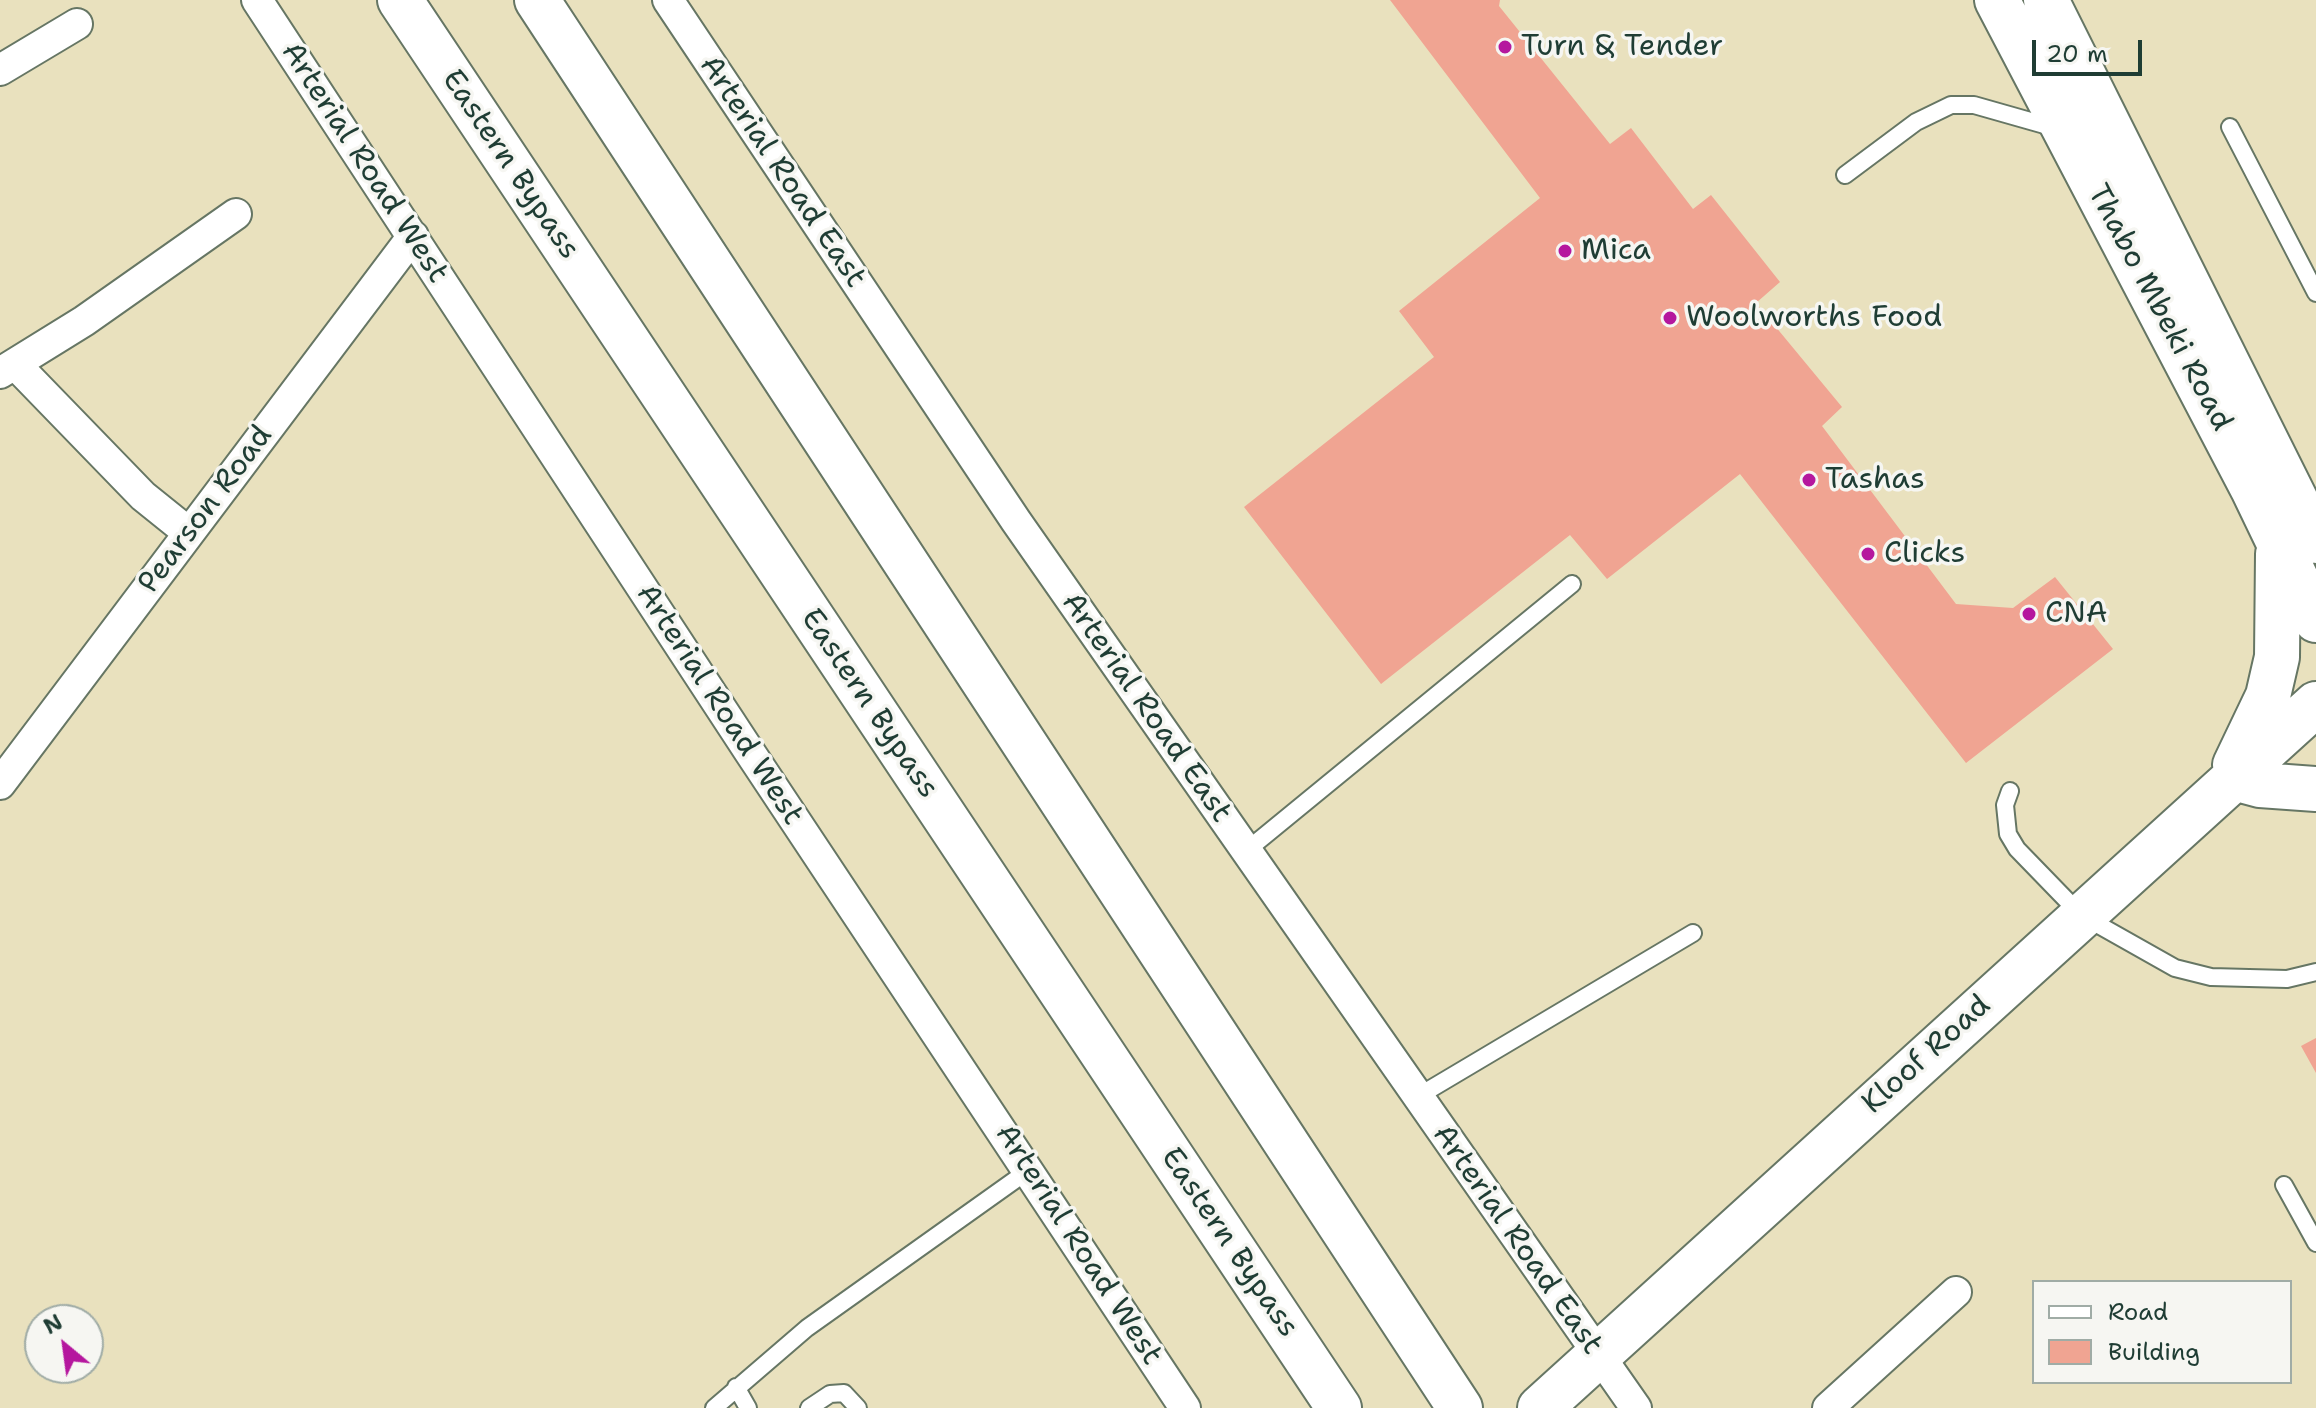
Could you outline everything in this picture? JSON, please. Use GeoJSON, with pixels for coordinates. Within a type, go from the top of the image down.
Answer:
{"type":"FeatureCollection","features":[{"type":"Feature","properties":{"kind":"main road","name":"Eastern Bypass"},"geometry":{"type":"LineString","coordinates":[[400,0],[1339,1408]]}},
{"type":"Feature","properties":{"kind":"main road"},"geometry":{"type":"LineString","coordinates":[[537,0],[1460,1408]]}},
{"type":"Feature","properties":{"kind":"main road","name":"Thabo Mbeki Road"},"geometry":{"type":"LineString","coordinates":[[1997,0],[2086,121],[2300,492],[2297,540]]}},
{"type":"Feature","properties":{"kind":"main road","name":"Thabo Mbeki Road"},"geometry":{"type":"LineString","coordinates":[[2046,0],[2086,121],[2297,540],[2316,620]]}},
{"type":"Feature","properties":{"kind":"main road"},"geometry":{"type":"LineString","coordinates":[[2297,540],[2268,696],[2227,785],[2316,789]]}},
{"type":"Feature","properties":{"kind":"main road","name":"Kloof Road"},"geometry":{"type":"LineString","coordinates":[[1545,1403],[2316,704]]}},
{"type":"Feature","properties":{"kind":"street","name":"Arterial Road West"},"geometry":{"type":"LineString","coordinates":[[257,0],[749,751],[1185,1408]]}},
{"type":"Feature","properties":{"kind":"street","name":"Arterial Road East"},"geometry":{"type":"LineString","coordinates":[[679,3],[1016,521],[1636,1408]]}},
{"type":"Feature","properties":{"kind":"street"},"geometry":{"type":"LineString","coordinates":[[0,70],[77,24]]}},
{"type":"Feature","properties":{"kind":"street"},"geometry":{"type":"LineString","coordinates":[[189,533],[143,496],[8,369],[236,214]]}},
{"type":"Feature","properties":{"kind":"street","name":"Pearson Road"},"geometry":{"type":"LineString","coordinates":[[0,784],[413,236]]}},
{"type":"Feature","properties":{"kind":"street"},"geometry":{"type":"LineString","coordinates":[[1828,1408],[1956,1292]]}},
{"type":"Feature","properties":{"kind":"lane"},"geometry":{"type":"LineString","coordinates":[[1845,175],[1916,122],[1951,105],[1974,105],[2086,121]]}},
{"type":"Feature","properties":{"kind":"lane"},"geometry":{"type":"LineString","coordinates":[[2230,127],[2316,293]]}},
{"type":"Feature","properties":{"kind":"lane"},"geometry":{"type":"LineString","coordinates":[[1246,851],[1572,584]]}},
{"type":"Feature","properties":{"kind":"lane"},"geometry":{"type":"LineString","coordinates":[[2010,791],[2005,805],[2008,834],[2017,849],[2081,915],[2175,968],[2211,977],[2287,979],[2316,972]]}},
{"type":"Feature","properties":{"kind":"lane"},"geometry":{"type":"LineString","coordinates":[[1417,1097],[1693,933]]}},
{"type":"Feature","properties":{"kind":"lane"},"geometry":{"type":"LineString","coordinates":[[714,1408],[807,1328],[1029,1170]]}},
{"type":"Feature","properties":{"kind":"lane"},"geometry":{"type":"LineString","coordinates":[[2284,1185],[2316,1243]]}},
{"type":"Feature","properties":{"kind":"lane"},"geometry":{"type":"LineString","coordinates":[[736,1387],[748,1408]]}},
{"type":"Feature","properties":{"kind":"lane"},"geometry":{"type":"LineString","coordinates":[[809,1408],[830,1394],[844,1393],[858,1408]]}},
{"type":"Feature","properties":{"kind":"building"},"geometry":{"type":"Polygon","coordinates":[[[1390,0],[1500,0],[1499,6],[1610,144],[1631,128],[1693,209],[1711,195],[1780,282],[1756,303],[1842,407],[1822,426],[1956,604],[2013,608],[2055,577],[2113,649],[1966,763],[1740,474],[1607,579],[1570,535],[1381,684],[1244,507],[1434,357],[1399,311],[1540,198],[1390,0]]]}},
{"type":"Feature","properties":{"kind":"building"},"geometry":{"type":"Polygon","coordinates":[[[2316,1038],[2316,1073],[2301,1046],[2316,1038]]]}},
{"type":"Feature","properties":{"kind":"place","name":"Turn & Tender"},"geometry":{"type":"Point","coordinates":[1505,47]}},
{"type":"Feature","properties":{"kind":"place","name":"Mica"},"geometry":{"type":"Point","coordinates":[1565,251]}},
{"type":"Feature","properties":{"kind":"place","name":"Woolworths Food"},"geometry":{"type":"Point","coordinates":[1670,318]}},
{"type":"Feature","properties":{"kind":"place","name":"Tashas"},"geometry":{"type":"Point","coordinates":[1809,480]}},
{"type":"Feature","properties":{"kind":"place","name":"Clicks"},"geometry":{"type":"Point","coordinates":[1868,554]}},
{"type":"Feature","properties":{"kind":"place","name":"CNA"},"geometry":{"type":"Point","coordinates":[2029,614]}}]}
